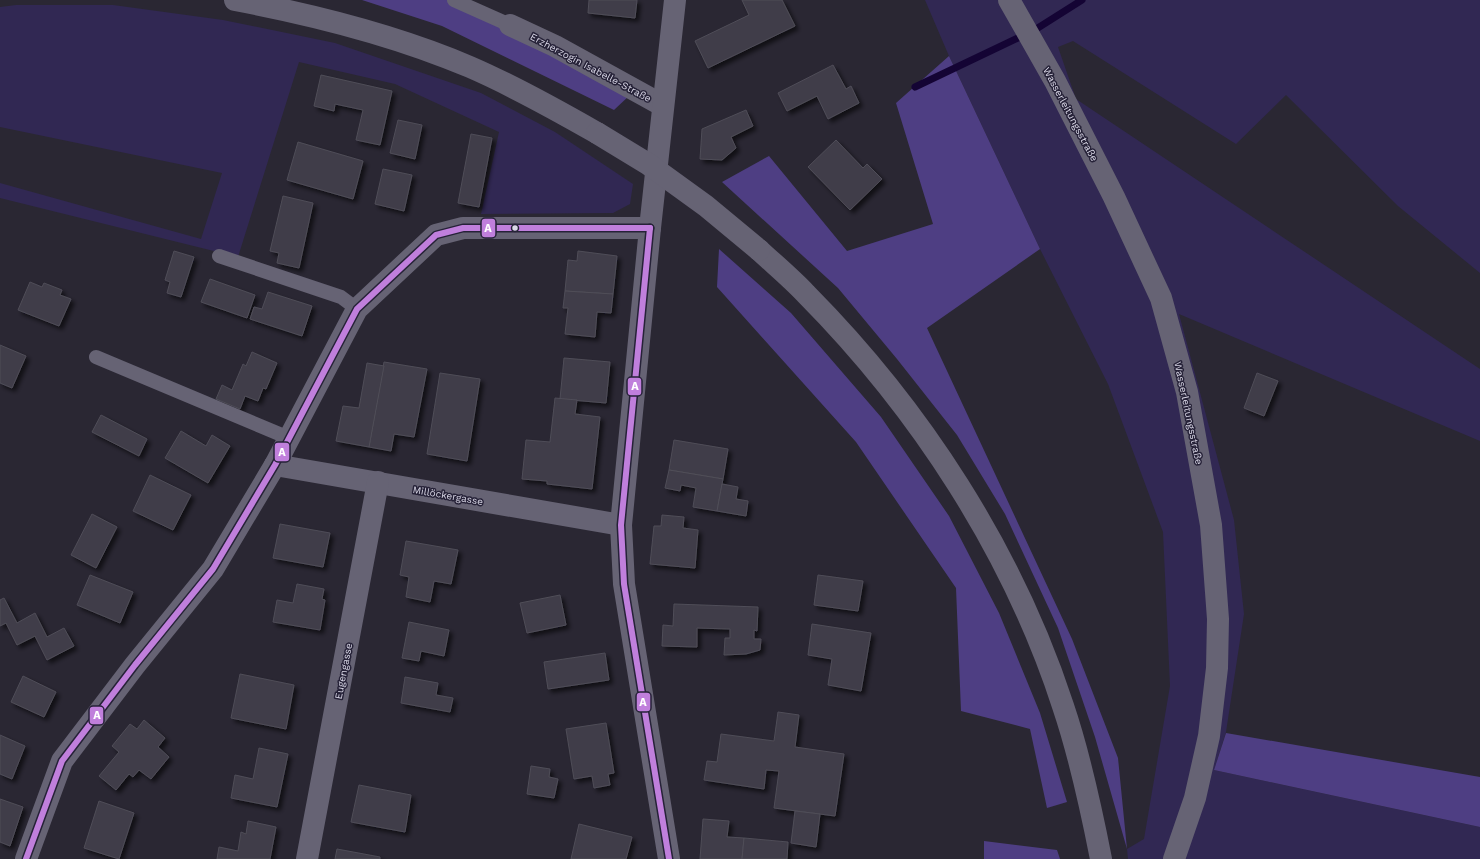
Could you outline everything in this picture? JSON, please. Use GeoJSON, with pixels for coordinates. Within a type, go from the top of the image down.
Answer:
{"type":"FeatureCollection","features":[{"type":"Feature","properties":{"kind":"street"},"geometry":{"type":"LineString","coordinates":[[235,0],[328,20],[406,43],[470,67],[525,93],[597,132],[648,164],[706,206],[806,293],[885,383],[922,432],[960,488],[988,535],[1014,585],[1040,643],[1063,706],[1082,772],[1102,859]]}},
{"type":"Feature","properties":{"kind":"street","name":"Erzherzogin Isabelle-Straße"},"geometry":{"type":"LineString","coordinates":[[669,859],[624,584],[622,525],[662,105],[675,0]]}},
{"type":"Feature","properties":{"kind":"street","name":"Wasserleitungsstraße"},"geometry":{"type":"LineString","coordinates":[[1009,0],[1055,81],[1114,197],[1161,298],[1187,392],[1211,525],[1218,618],[1217,668],[1209,736],[1195,798],[1174,859]]}},
{"type":"Feature","properties":{"kind":"street","name":"Erzherzogin Isabelle-Straße"},"geometry":{"type":"LineString","coordinates":[[510,25],[555,46],[662,105]]}},
{"type":"Feature","properties":{"kind":"street"},"geometry":{"type":"LineString","coordinates":[[26,859],[62,761],[135,665],[213,569],[275,465],[357,309],[436,236],[463,228],[650,228]]}},
{"type":"Feature","properties":{"kind":"street","name":"Millöckergasse"},"geometry":{"type":"LineString","coordinates":[[275,465],[622,525]]}},
{"type":"Feature","properties":{"kind":"street","name":"Eugengasse"},"geometry":{"type":"LineString","coordinates":[[307,859],[378,482]]}},
{"type":"Feature","properties":{"kind":"lane","name":"Erzherzogin Isabelle-Straße"},"geometry":{"type":"LineString","coordinates":[[454,0],[510,25]]}},
{"type":"Feature","properties":{"kind":"lane"},"geometry":{"type":"LineString","coordinates":[[219,256],[341,297],[357,309]]}},
{"type":"Feature","properties":{"kind":"lane"},"geometry":{"type":"LineString","coordinates":[[96,357],[289,438]]}},
{"type":"Feature","properties":{"kind":"shaded area"},"geometry":{"type":"Polygon","coordinates":[[[362,0],[448,0],[631,94],[614,110],[442,26],[362,0]]]}},
{"type":"Feature","properties":{"kind":"shaded area"},"geometry":{"type":"Polygon","coordinates":[[[925,0],[1480,0],[1480,273],[1398,206],[1286,95],[1236,144],[1073,41],[1058,47],[1076,99],[1480,369],[1480,441],[1179,314],[1234,520],[1244,614],[1226,732],[1214,770],[1480,827],[1480,859],[1128,859],[1127,849],[1144,839],[1170,686],[1163,532],[1108,384],[1040,249],[949,56],[925,0]]]}},
{"type":"Feature","properties":{"kind":"shaded area"},"geometry":{"type":"Polygon","coordinates":[[[16,5],[113,5],[223,20],[335,43],[481,93],[555,132],[633,184],[630,204],[613,213],[481,214],[499,132],[395,84],[299,62],[238,257],[0,198],[0,183],[201,239],[222,173],[0,127],[0,7],[16,5]]]}},
{"type":"Feature","properties":{"kind":"shaded area"},"geometry":{"type":"Polygon","coordinates":[[[949,56],[1040,249],[927,328],[1072,639],[1118,758],[1127,849],[1095,737],[1058,628],[1005,514],[957,435],[838,288],[722,182],[769,156],[847,251],[933,224],[896,103],[949,56]]]}},
{"type":"Feature","properties":{"kind":"shaded area"},"geometry":{"type":"Polygon","coordinates":[[[719,249],[791,313],[881,417],[949,516],[999,613],[1040,713],[1067,802],[1047,808],[1030,729],[961,711],[956,588],[856,442],[717,287],[719,249]]]}},
{"type":"Feature","properties":{"kind":"shaded area"},"geometry":{"type":"Polygon","coordinates":[[[1226,733],[1480,777],[1480,827],[1214,770],[1226,733]]]}},
{"type":"Feature","properties":{"kind":"shaded area"},"geometry":{"type":"Polygon","coordinates":[[[984,841],[1057,850],[1060,859],[984,859],[984,841]]]}},
{"type":"Feature","properties":{"kind":"building"},"geometry":{"type":"Polygon","coordinates":[[[589,0],[637,0],[635,18],[588,13],[589,0]]]}},
{"type":"Feature","properties":{"kind":"building"},"geometry":{"type":"Polygon","coordinates":[[[742,0],[782,0],[795,26],[708,68],[695,41],[749,15],[742,0]]]}},
{"type":"Feature","properties":{"kind":"building"},"geometry":{"type":"Polygon","coordinates":[[[833,65],[846,89],[851,86],[859,103],[828,119],[817,96],[787,111],[778,93],[833,65]]]}},
{"type":"Feature","properties":{"kind":"building"},"geometry":{"type":"Polygon","coordinates":[[[321,75],[392,91],[380,145],[356,140],[363,110],[335,104],[334,111],[314,106],[321,75]]]}},
{"type":"Feature","properties":{"kind":"building"},"geometry":{"type":"Polygon","coordinates":[[[746,110],[753,126],[731,137],[736,148],[722,160],[700,159],[702,129],[746,110]]]}},
{"type":"Feature","properties":{"kind":"building"},"geometry":{"type":"Polygon","coordinates":[[[398,120],[422,125],[415,159],[390,153],[398,120]]]}},
{"type":"Feature","properties":{"kind":"building"},"geometry":{"type":"Polygon","coordinates":[[[471,134],[492,138],[479,207],[458,203],[471,134]]]}},
{"type":"Feature","properties":{"kind":"building"},"geometry":{"type":"Polygon","coordinates":[[[836,140],[863,168],[867,164],[882,179],[850,210],[808,167],[836,140]]]}},
{"type":"Feature","properties":{"kind":"building"},"geometry":{"type":"Polygon","coordinates":[[[298,142],[363,161],[353,199],[287,180],[298,142]]]}},
{"type":"Feature","properties":{"kind":"building"},"geometry":{"type":"Polygon","coordinates":[[[383,169],[412,175],[404,211],[375,204],[383,169]]]}},
{"type":"Feature","properties":{"kind":"building"},"geometry":{"type":"Polygon","coordinates":[[[283,196],[313,203],[299,268],[277,263],[279,253],[270,251],[283,196]]]}},
{"type":"Feature","properties":{"kind":"building"},"geometry":{"type":"Polygon","coordinates":[[[174,251],[194,257],[181,297],[167,293],[170,282],[165,280],[174,251]]]}},
{"type":"Feature","properties":{"kind":"building"},"geometry":{"type":"Polygon","coordinates":[[[578,251],[617,256],[613,294],[565,291],[568,260],[577,261],[578,251]]]}},
{"type":"Feature","properties":{"kind":"building"},"geometry":{"type":"Polygon","coordinates":[[[210,279],[255,295],[247,318],[201,302],[210,279]]]}},
{"type":"Feature","properties":{"kind":"building"},"geometry":{"type":"Polygon","coordinates":[[[30,282],[42,287],[44,283],[62,290],[60,295],[71,299],[59,326],[18,310],[30,282]]]}},
{"type":"Feature","properties":{"kind":"building"},"geometry":{"type":"Polygon","coordinates":[[[565,291],[613,294],[611,313],[597,312],[595,337],[565,334],[568,308],[563,308],[565,291]]]}},
{"type":"Feature","properties":{"kind":"building"},"geometry":{"type":"Polygon","coordinates":[[[268,292],[312,306],[302,336],[250,319],[254,307],[262,309],[268,292]]]}},
{"type":"Feature","properties":{"kind":"building"},"geometry":{"type":"Polygon","coordinates":[[[0,345],[26,356],[12,388],[0,383],[0,345]]]}},
{"type":"Feature","properties":{"kind":"building"},"geometry":{"type":"Polygon","coordinates":[[[252,352],[277,363],[266,389],[263,388],[258,401],[245,396],[240,409],[216,399],[222,385],[232,390],[243,364],[246,366],[252,352]]]}},
{"type":"Feature","properties":{"kind":"building"},"geometry":{"type":"Polygon","coordinates":[[[564,358],[610,362],[606,403],[560,399],[564,358]]]}},
{"type":"Feature","properties":{"kind":"building"},"geometry":{"type":"Polygon","coordinates":[[[384,362],[427,369],[414,437],[394,434],[391,451],[369,447],[384,362]]]}},
{"type":"Feature","properties":{"kind":"building"},"geometry":{"type":"Polygon","coordinates":[[[367,363],[384,366],[369,447],[336,441],[343,406],[359,408],[367,363]]]}},
{"type":"Feature","properties":{"kind":"building"},"geometry":{"type":"Polygon","coordinates":[[[440,373],[480,379],[467,461],[427,454],[440,373]]]}},
{"type":"Feature","properties":{"kind":"building"},"geometry":{"type":"Polygon","coordinates":[[[1257,373],[1278,381],[1264,416],[1244,408],[1257,373]]]}},
{"type":"Feature","properties":{"kind":"building"},"geometry":{"type":"Polygon","coordinates":[[[555,398],[577,400],[575,414],[600,417],[592,489],[547,484],[547,481],[522,479],[526,440],[550,442],[555,398]]]}},
{"type":"Feature","properties":{"kind":"building"},"geometry":{"type":"Polygon","coordinates":[[[101,415],[147,439],[139,456],[92,432],[101,415]]]}},
{"type":"Feature","properties":{"kind":"building"},"geometry":{"type":"Polygon","coordinates":[[[181,431],[206,446],[212,435],[230,446],[208,483],[165,458],[181,431]]]}},
{"type":"Feature","properties":{"kind":"building"},"geometry":{"type":"Polygon","coordinates":[[[674,440],[728,449],[723,479],[669,470],[674,440]]]}},
{"type":"Feature","properties":{"kind":"building"},"geometry":{"type":"Polygon","coordinates":[[[669,470],[723,479],[717,511],[693,507],[696,488],[681,485],[680,491],[665,488],[669,470]]]}},
{"type":"Feature","properties":{"kind":"building"},"geometry":{"type":"Polygon","coordinates":[[[150,475],[191,495],[173,530],[133,511],[150,475]]]}},
{"type":"Feature","properties":{"kind":"building"},"geometry":{"type":"Polygon","coordinates":[[[722,484],[738,487],[736,499],[748,501],[746,516],[717,511],[722,484]]]}},
{"type":"Feature","properties":{"kind":"building"},"geometry":{"type":"Polygon","coordinates":[[[92,514],[117,527],[96,568],[71,555],[92,514]]]}},
{"type":"Feature","properties":{"kind":"building"},"geometry":{"type":"Polygon","coordinates":[[[662,515],[684,517],[683,528],[698,530],[695,568],[650,564],[654,526],[661,526],[662,515]]]}},
{"type":"Feature","properties":{"kind":"building"},"geometry":{"type":"Polygon","coordinates":[[[280,524],[330,533],[323,567],[273,558],[280,524]]]}},
{"type":"Feature","properties":{"kind":"building"},"geometry":{"type":"Polygon","coordinates":[[[406,541],[458,550],[451,584],[434,581],[430,602],[406,597],[409,577],[400,575],[406,541]]]}},
{"type":"Feature","properties":{"kind":"building"},"geometry":{"type":"Polygon","coordinates":[[[90,575],[133,592],[120,623],[77,605],[90,575]]]}},
{"type":"Feature","properties":{"kind":"building"},"geometry":{"type":"Polygon","coordinates":[[[818,575],[863,581],[858,611],[814,605],[818,575]]]}},
{"type":"Feature","properties":{"kind":"building"},"geometry":{"type":"Polygon","coordinates":[[[297,584],[324,589],[322,599],[325,600],[320,630],[273,622],[277,600],[293,603],[297,584]]]}},
{"type":"Feature","properties":{"kind":"building"},"geometry":{"type":"Polygon","coordinates":[[[560,595],[566,625],[527,633],[520,603],[560,595]]]}},
{"type":"Feature","properties":{"kind":"building"},"geometry":{"type":"Polygon","coordinates":[[[4,598],[17,623],[35,613],[47,637],[64,628],[74,646],[47,660],[35,636],[17,645],[6,623],[0,626],[0,600],[4,598]]]}},
{"type":"Feature","properties":{"kind":"building"},"geometry":{"type":"Polygon","coordinates":[[[674,604],[758,607],[757,631],[754,630],[754,639],[761,639],[760,650],[746,654],[724,655],[725,638],[730,638],[730,629],[697,628],[697,647],[662,646],[663,625],[673,626],[674,604]]]}},
{"type":"Feature","properties":{"kind":"building"},"geometry":{"type":"Polygon","coordinates":[[[409,622],[449,630],[444,656],[421,651],[419,661],[402,658],[409,622]]]}},
{"type":"Feature","properties":{"kind":"building"},"geometry":{"type":"Polygon","coordinates":[[[812,624],[871,633],[861,691],[828,685],[832,659],[808,655],[812,624]]]}},
{"type":"Feature","properties":{"kind":"building"},"geometry":{"type":"Polygon","coordinates":[[[605,653],[609,680],[548,689],[544,662],[605,653]]]}},
{"type":"Feature","properties":{"kind":"building"},"geometry":{"type":"Polygon","coordinates":[[[240,674],[294,685],[286,729],[231,718],[240,674]]]}},
{"type":"Feature","properties":{"kind":"building"},"geometry":{"type":"Polygon","coordinates":[[[23,676],[56,692],[44,717],[11,702],[23,676]]]}},
{"type":"Feature","properties":{"kind":"building"},"geometry":{"type":"Polygon","coordinates":[[[405,677],[438,683],[436,695],[453,698],[450,712],[401,703],[405,677]]]}},
{"type":"Feature","properties":{"kind":"building"},"geometry":{"type":"Polygon","coordinates":[[[778,712],[799,715],[795,747],[844,754],[835,816],[774,808],[779,771],[766,770],[764,789],[704,780],[707,761],[717,762],[721,734],[774,741],[778,712]]]}},
{"type":"Feature","properties":{"kind":"building"},"geometry":{"type":"Polygon","coordinates":[[[144,720],[165,738],[158,747],[169,757],[151,779],[139,770],[133,777],[129,774],[116,790],[99,776],[119,752],[112,746],[130,724],[137,729],[144,720]]]}},
{"type":"Feature","properties":{"kind":"building"},"geometry":{"type":"Polygon","coordinates":[[[606,723],[614,773],[608,774],[610,785],[594,788],[592,776],[574,779],[566,729],[606,723]]]}},
{"type":"Feature","properties":{"kind":"building"},"geometry":{"type":"Polygon","coordinates":[[[0,735],[25,746],[12,779],[0,774],[0,735]]]}},
{"type":"Feature","properties":{"kind":"building"},"geometry":{"type":"Polygon","coordinates":[[[259,748],[288,754],[277,807],[231,798],[235,775],[253,779],[259,748]]]}},
{"type":"Feature","properties":{"kind":"building"},"geometry":{"type":"Polygon","coordinates":[[[531,766],[550,769],[549,777],[558,779],[554,798],[527,794],[531,766]]]}},
{"type":"Feature","properties":{"kind":"building"},"geometry":{"type":"Polygon","coordinates":[[[359,785],[411,795],[405,832],[351,822],[359,785]]]}},
{"type":"Feature","properties":{"kind":"building"},"geometry":{"type":"Polygon","coordinates":[[[0,799],[23,807],[10,846],[0,842],[0,799]]]}},
{"type":"Feature","properties":{"kind":"building"},"geometry":{"type":"Polygon","coordinates":[[[99,801],[134,813],[119,859],[84,848],[99,801]]]}},
{"type":"Feature","properties":{"kind":"building"},"geometry":{"type":"Polygon","coordinates":[[[795,811],[820,814],[816,847],[791,843],[795,811]]]}},
{"type":"Feature","properties":{"kind":"building"},"geometry":{"type":"Polygon","coordinates":[[[703,819],[729,821],[727,837],[744,838],[742,859],[700,859],[703,819]]]}},
{"type":"Feature","properties":{"kind":"building"},"geometry":{"type":"Polygon","coordinates":[[[248,821],[276,827],[270,859],[217,859],[219,847],[238,851],[241,832],[246,834],[248,821]]]}},
{"type":"Feature","properties":{"kind":"building"},"geometry":{"type":"Polygon","coordinates":[[[579,824],[632,837],[626,859],[571,859],[579,824]]]}},
{"type":"Feature","properties":{"kind":"building"},"geometry":{"type":"Polygon","coordinates":[[[744,838],[788,842],[787,859],[742,859],[744,838]]]}},
{"type":"Feature","properties":{"kind":"building"},"geometry":{"type":"Polygon","coordinates":[[[337,849],[380,857],[380,859],[335,859],[337,849]]]}},
{"type":"Feature","properties":{"kind":"waterway"},"geometry":{"type":"LineString","coordinates":[[1033,31],[1082,0]]}},
{"type":"Feature","properties":{"kind":"waterway"},"geometry":{"type":"LineString","coordinates":[[915,87],[1020,37]]}},
{"type":"Feature","properties":{"kind":"transit line","name":"A"},"geometry":{"type":"LineString","coordinates":[[26,859],[62,761],[135,665],[213,569],[275,465],[357,309],[436,235],[463,228],[650,228]]}},
{"type":"Feature","properties":{"kind":"transit line","name":"A"},"geometry":{"type":"LineString","coordinates":[[650,228],[621,525],[624,584],[669,859]]}}]}
